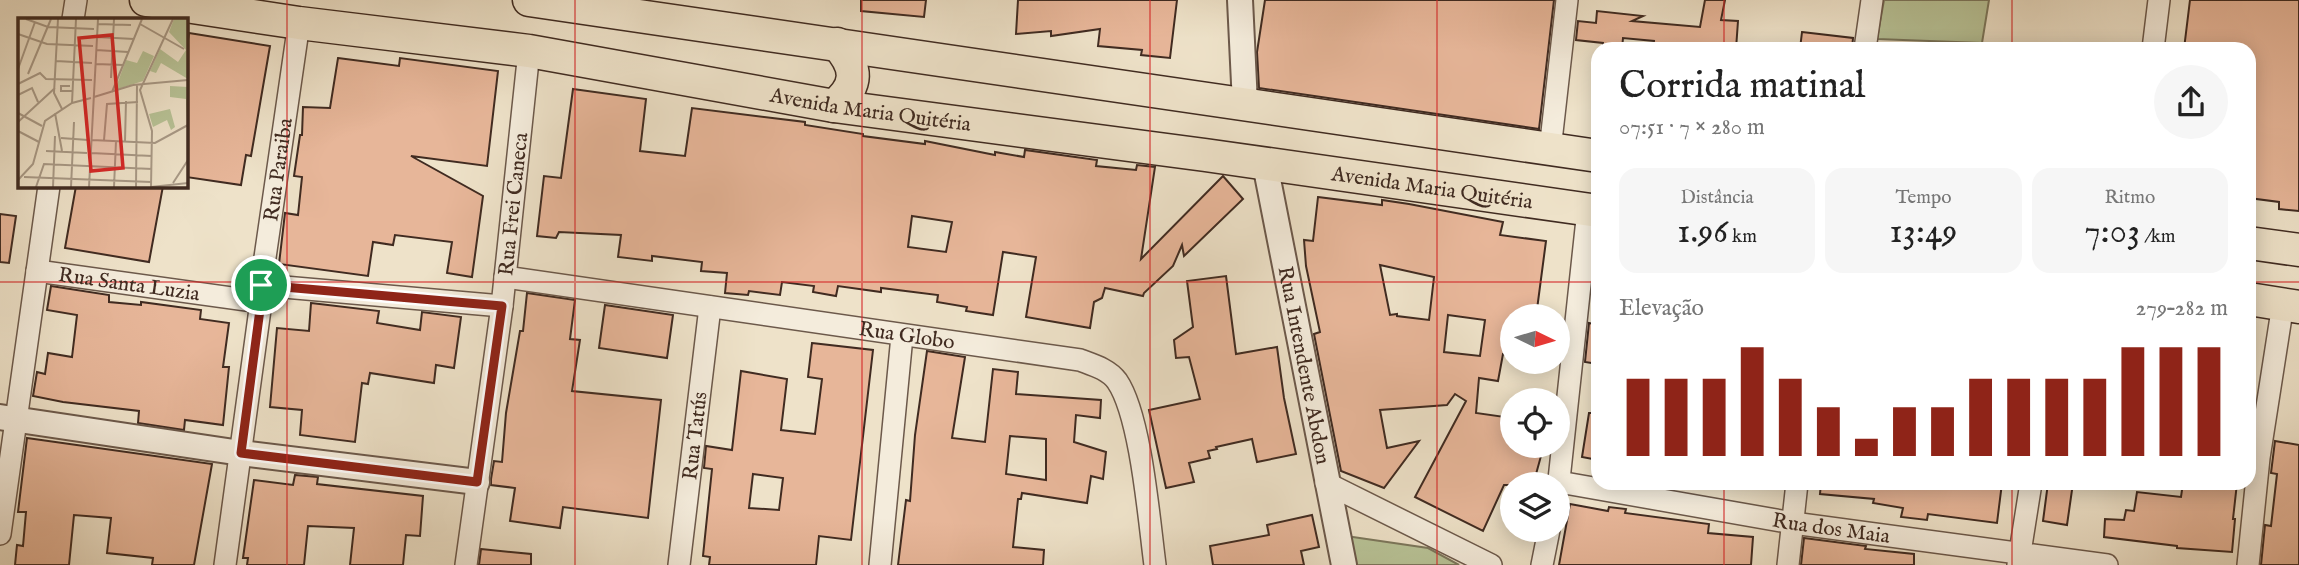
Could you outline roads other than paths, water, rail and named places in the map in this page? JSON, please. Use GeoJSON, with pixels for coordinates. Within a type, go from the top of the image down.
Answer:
{"type":"FeatureCollection","features":[{"type":"Feature","properties":{"kind":"main road","name":"Avenida Maria Quitéria"},"geometry":{"type":"LineString","coordinates":[[146,0],[299,23],[529,51],[834,106],[1591,210]]}},
{"type":"Feature","properties":{"kind":"main road"},"geometry":{"type":"LineString","coordinates":[[535,0],[1591,155]]}},
{"type":"Feature","properties":{"kind":"main road"},"geometry":{"type":"LineString","coordinates":[[834,106],[845,97],[853,83],[853,70],[848,56],[837,44]]}},
{"type":"Feature","properties":{"kind":"main road"},"geometry":{"type":"LineString","coordinates":[[2256,244],[2299,250]]}},
{"type":"Feature","properties":{"kind":"main road"},"geometry":{"type":"LineString","coordinates":[[2256,300],[2291,306]]}},
{"type":"Feature","properties":{"kind":"street"},"geometry":{"type":"LineString","coordinates":[[73,18],[76,0]]}},
{"type":"Feature","properties":{"kind":"street"},"geometry":{"type":"LineString","coordinates":[[1240,0],[1245,104]]}},
{"type":"Feature","properties":{"kind":"street"},"geometry":{"type":"LineString","coordinates":[[1550,150],[1567,0]]}},
{"type":"Feature","properties":{"kind":"street"},"geometry":{"type":"LineString","coordinates":[[1867,42],[1872,0]]}},
{"type":"Feature","properties":{"kind":"street"},"geometry":{"type":"LineString","coordinates":[[2154,42],[2159,0]]}},
{"type":"Feature","properties":{"kind":"street","name":"Rua Paraiba"},"geometry":{"type":"LineString","coordinates":[[225,565],[299,23]]}},
{"type":"Feature","properties":{"kind":"street","name":"Rua Frei Caneca"},"geometry":{"type":"LineString","coordinates":[[466,565],[502,306],[529,51]]}},
{"type":"Feature","properties":{"kind":"street","name":"Rua Intendente Abdon"},"geometry":{"type":"LineString","coordinates":[[1265,164],[1344,565]]}},
{"type":"Feature","properties":{"kind":"street"},"geometry":{"type":"LineString","coordinates":[[0,534],[8,418],[37,271],[49,187]]}},
{"type":"Feature","properties":{"kind":"street"},"geometry":{"type":"LineString","coordinates":[[1560,472],[1591,226]]}},
{"type":"Feature","properties":{"kind":"street","name":"Rua Santa Luzia"},"geometry":{"type":"LineString","coordinates":[[37,271],[261,293],[502,306]]}},
{"type":"Feature","properties":{"kind":"street","name":"Rua Globo"},"geometry":{"type":"LineString","coordinates":[[505,277],[1080,360],[1102,368],[1116,380],[1128,404],[1137,444],[1155,565]]}},
{"type":"Feature","properties":{"kind":"street"},"geometry":{"type":"LineString","coordinates":[[2256,487],[2259,458],[2291,306]]}},
{"type":"Feature","properties":{"kind":"street","name":"Rua Tatús"},"geometry":{"type":"LineString","coordinates":[[679,565],[710,307]]}},
{"type":"Feature","properties":{"kind":"street"},"geometry":{"type":"LineString","coordinates":[[880,565],[902,336]]}},
{"type":"Feature","properties":{"kind":"street"},"geometry":{"type":"LineString","coordinates":[[8,418],[241,453],[477,482]]}},
{"type":"Feature","properties":{"kind":"street"},"geometry":{"type":"LineString","coordinates":[[1326,483],[1492,565]]}},
{"type":"Feature","properties":{"kind":"street","name":"Rua dos Maia"},"geometry":{"type":"LineString","coordinates":[[1570,488],[2019,559],[2108,565]]}},
{"type":"Feature","properties":{"kind":"street"},"geometry":{"type":"LineString","coordinates":[[1788,565],[1796,490]]}},
{"type":"Feature","properties":{"kind":"street"},"geometry":{"type":"LineString","coordinates":[[2019,559],[2030,490]]}},
{"type":"Feature","properties":{"kind":"street"},"geometry":{"type":"LineString","coordinates":[[2248,565],[2256,490]]}},
{"type":"Feature","properties":{"kind":"street"},"geometry":{"type":"LineString","coordinates":[[1542,565],[1547,542]]}}]}
